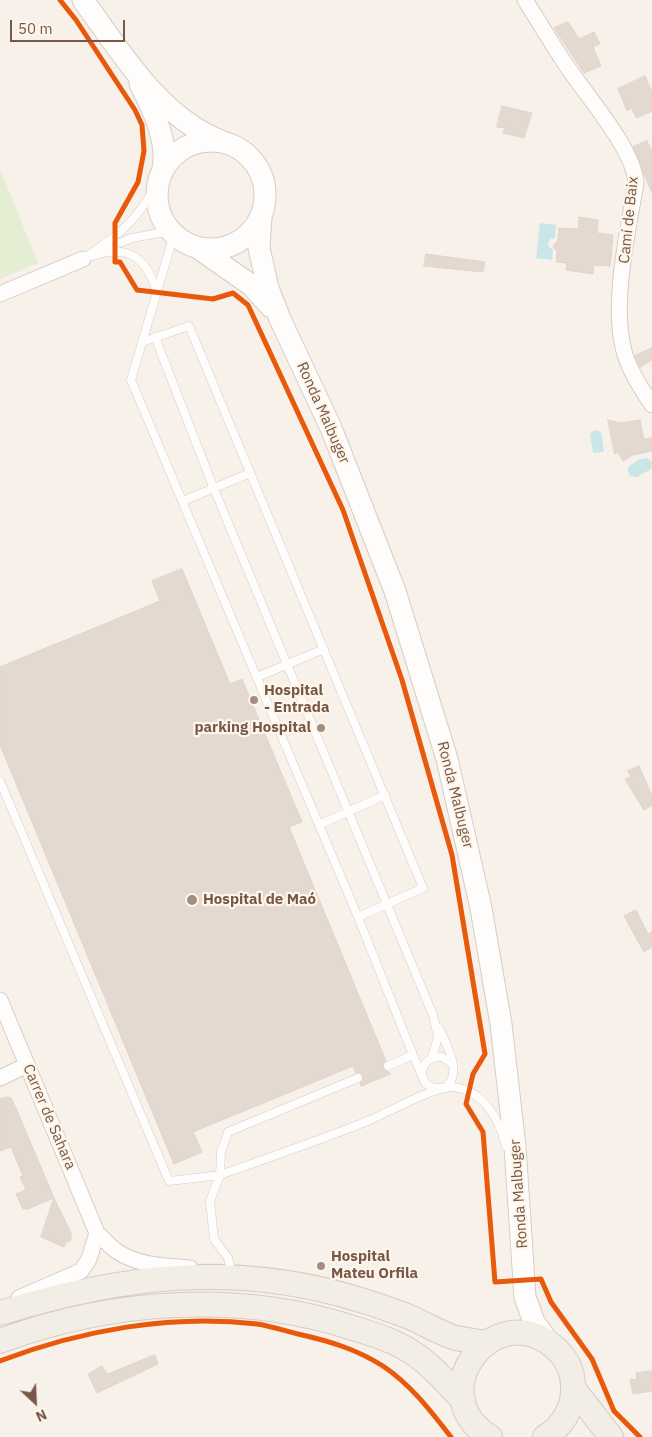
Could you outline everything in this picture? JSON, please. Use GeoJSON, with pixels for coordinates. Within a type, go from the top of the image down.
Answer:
{"type":"FeatureCollection","features":[{"type":"Feature","properties":{"kind":"main road"},"geometry":{"type":"LineString","coordinates":[[0,1313],[67,1293],[118,1283],[225,1276],[296,1284],[356,1299],[407,1316],[455,1337],[491,1340],[521,1333],[532,1335],[550,1344],[567,1363],[573,1388],[611,1437]]}},
{"type":"Feature","properties":{"kind":"main road"},"geometry":{"type":"LineString","coordinates":[[0,1340],[60,1322],[128,1309],[218,1305],[258,1307],[299,1313],[337,1323],[397,1344],[427,1364],[463,1400]]}},
{"type":"Feature","properties":{"kind":"main road"},"geometry":{"type":"LineString","coordinates":[[490,1437],[481,1431],[469,1417],[463,1400],[462,1384],[466,1368],[474,1354],[491,1340]]}},
{"type":"Feature","properties":{"kind":"main road"},"geometry":{"type":"LineString","coordinates":[[545,1437],[561,1424],[568,1413],[573,1388]]}},
{"type":"Feature","properties":{"kind":"street"},"geometry":{"type":"LineString","coordinates":[[83,0],[129,64],[152,90],[187,122],[209,137],[246,154],[262,176],[265,190],[260,216],[245,237],[233,244],[220,248],[198,247],[186,243],[172,233],[163,220],[158,205],[160,178],[165,163],[157,123],[129,64]]}},
{"type":"Feature","properties":{"kind":"street","name":"Camí de Baix"},"geometry":{"type":"LineString","coordinates":[[525,0],[565,63],[624,149],[633,167],[636,183],[619,305],[620,326],[623,349],[633,372],[652,405]]}},
{"type":"Feature","properties":{"kind":"street"},"geometry":{"type":"LineString","coordinates":[[160,178],[170,160],[180,150],[201,143],[223,142]]}},
{"type":"Feature","properties":{"kind":"street","name":"Ronda Malbuger"},"geometry":{"type":"LineString","coordinates":[[260,216],[259,248],[261,262],[280,319],[331,428],[361,500],[395,591],[442,741],[468,848],[491,963],[516,1147],[525,1296],[534,1322],[550,1344]]}},
{"type":"Feature","properties":{"kind":"street","name":"Ronda Malbuger"},"geometry":{"type":"LineString","coordinates":[[198,247],[252,285],[280,319]]}},
{"type":"Feature","properties":{"kind":"street"},"geometry":{"type":"LineString","coordinates":[[0,294],[83,259]]}},
{"type":"Feature","properties":{"kind":"street","name":"Carrer de Sahara"},"geometry":{"type":"LineString","coordinates":[[0,1000],[97,1233],[117,1252],[139,1262],[190,1268],[225,1276]]}},
{"type":"Feature","properties":{"kind":"street"},"geometry":{"type":"LineString","coordinates":[[0,1078],[27,1065]]}},
{"type":"Feature","properties":{"kind":"street"},"geometry":{"type":"LineString","coordinates":[[0,1309],[10,1302],[81,1271],[89,1259],[97,1233]]}},
{"type":"Feature","properties":{"kind":"street","name":"Ronda Malbuger"},"geometry":{"type":"LineString","coordinates":[[491,1340],[508,1329],[518,1316],[525,1296]]}},
{"type":"Feature","properties":{"kind":"lane"},"geometry":{"type":"LineString","coordinates":[[83,259],[127,228],[147,202],[160,178]]}},
{"type":"Feature","properties":{"kind":"lane"},"geometry":{"type":"LineString","coordinates":[[83,259],[132,238],[172,233],[157,293],[131,380],[358,917],[423,1079],[433,1088],[461,1088],[476,1095],[490,1110],[505,1143],[520,1214]]}},
{"type":"Feature","properties":{"kind":"lane"},"geometry":{"type":"LineString","coordinates":[[83,259],[115,252],[137,256],[148,270],[157,293]]}},
{"type":"Feature","properties":{"kind":"lane"},"geometry":{"type":"LineString","coordinates":[[142,342],[189,326],[424,888],[358,917]]}},
{"type":"Feature","properties":{"kind":"lane"},"geometry":{"type":"LineString","coordinates":[[0,781],[170,1181],[220,1175],[368,1120],[444,1087],[454,1075],[445,1040],[214,489],[155,337]]}},
{"type":"Feature","properties":{"kind":"lane"},"geometry":{"type":"LineString","coordinates":[[183,501],[250,472]]}},
{"type":"Feature","properties":{"kind":"lane"},"geometry":{"type":"LineString","coordinates":[[257,677],[324,649]]}},
{"type":"Feature","properties":{"kind":"lane"},"geometry":{"type":"LineString","coordinates":[[319,825],[385,795]]}},
{"type":"Feature","properties":{"kind":"lane"},"geometry":{"type":"LineString","coordinates":[[423,1079],[423,1066],[436,1052],[438,1037],[433,1015]]}},
{"type":"Feature","properties":{"kind":"lane"},"geometry":{"type":"LineString","coordinates":[[388,1066],[413,1055]]}},
{"type":"Feature","properties":{"kind":"lane"},"geometry":{"type":"LineString","coordinates":[[432,1057],[442,1056],[453,1066]]}},
{"type":"Feature","properties":{"kind":"lane"},"geometry":{"type":"LineString","coordinates":[[225,1276],[228,1258],[214,1240],[210,1201],[220,1175],[221,1152],[228,1132],[358,1078]]}},
{"type":"Feature","properties":{"kind":"green space"},"geometry":{"type":"Polygon","coordinates":[[[0,169],[38,263],[0,279],[0,169]]]}},
{"type":"Feature","properties":{"kind":"water"},"geometry":{"type":"Polygon","coordinates":[[[540,223],[556,225],[555,238],[550,239],[548,243],[549,247],[553,249],[552,260],[536,258],[540,223]]]}},
{"type":"Feature","properties":{"kind":"water"},"geometry":{"type":"Polygon","coordinates":[[[594,430],[601,432],[604,452],[593,453],[590,434],[594,430]]]}},
{"type":"Feature","properties":{"kind":"water"},"geometry":{"type":"Polygon","coordinates":[[[647,458],[652,462],[651,469],[637,477],[630,476],[627,470],[630,465],[637,460],[647,458]]]}},
{"type":"Feature","properties":{"kind":"building"},"geometry":{"type":"Polygon","coordinates":[[[568,22],[579,39],[594,32],[600,44],[593,47],[601,66],[584,73],[554,28],[568,22]]]}},
{"type":"Feature","properties":{"kind":"building"},"geometry":{"type":"Polygon","coordinates":[[[645,76],[652,92],[652,111],[636,118],[632,108],[627,111],[618,89],[645,76]]]}},
{"type":"Feature","properties":{"kind":"building"},"geometry":{"type":"Polygon","coordinates":[[[502,106],[532,113],[524,138],[503,133],[505,128],[497,127],[502,106]]]}},
{"type":"Feature","properties":{"kind":"building"},"geometry":{"type":"Polygon","coordinates":[[[647,141],[652,152],[652,193],[633,147],[647,141]]]}},
{"type":"Feature","properties":{"kind":"building"},"geometry":{"type":"Polygon","coordinates":[[[579,217],[598,220],[597,233],[613,235],[610,266],[594,265],[593,274],[566,270],[567,263],[556,262],[557,252],[553,246],[558,240],[559,228],[578,229],[579,217]]]}},
{"type":"Feature","properties":{"kind":"building"},"geometry":{"type":"Polygon","coordinates":[[[426,254],[485,262],[483,272],[424,266],[426,254]]]}},
{"type":"Feature","properties":{"kind":"building"},"geometry":{"type":"Polygon","coordinates":[[[652,348],[652,360],[640,367],[635,356],[652,348]]]}},
{"type":"Feature","properties":{"kind":"building"},"geometry":{"type":"Polygon","coordinates":[[[608,420],[621,423],[640,420],[644,439],[652,438],[652,451],[633,455],[623,461],[618,452],[615,454],[608,420]]]}},
{"type":"Feature","properties":{"kind":"building","name":"Hospital de Maó"},"geometry":{"type":"Polygon","coordinates":[[[182,569],[230,684],[242,679],[302,822],[289,827],[386,1061],[383,1068],[391,1074],[361,1086],[360,1083],[363,1076],[361,1073],[356,1073],[353,1066],[193,1132],[202,1152],[174,1164],[0,745],[0,667],[160,601],[152,581],[182,569]]]}},
{"type":"Feature","properties":{"kind":"building"},"geometry":{"type":"Polygon","coordinates":[[[639,766],[652,796],[652,805],[644,810],[625,779],[631,777],[628,771],[639,766]]]}},
{"type":"Feature","properties":{"kind":"building"},"geometry":{"type":"Polygon","coordinates":[[[636,910],[648,934],[652,932],[652,947],[644,952],[624,916],[636,910]]]}},
{"type":"Feature","properties":{"kind":"building"},"geometry":{"type":"Polygon","coordinates":[[[11,1098],[16,1108],[54,1198],[28,1209],[23,1209],[16,1194],[26,1190],[20,1177],[23,1176],[11,1147],[0,1151],[0,1099],[11,1098]]]}},
{"type":"Feature","properties":{"kind":"building"},"geometry":{"type":"Polygon","coordinates":[[[54,1198],[71,1233],[71,1240],[65,1243],[64,1247],[41,1237],[54,1198]]]}},
{"type":"Feature","properties":{"kind":"building"},"geometry":{"type":"Polygon","coordinates":[[[155,1355],[158,1364],[97,1393],[88,1374],[102,1366],[107,1374],[155,1355]]]}},
{"type":"Feature","properties":{"kind":"building"},"geometry":{"type":"Polygon","coordinates":[[[652,1371],[652,1391],[633,1394],[630,1380],[637,1379],[636,1373],[652,1371]]]}},
{"type":"Feature","properties":{"kind":"cycle path"},"geometry":{"type":"LineString","coordinates":[[60,0],[76,20],[135,110],[142,125],[144,151],[138,182],[115,223],[115,262],[120,262],[137,290],[213,299],[233,293],[248,305],[343,510],[402,680],[452,855],[485,1054],[473,1074],[466,1104],[483,1132],[495,1282],[541,1279],[551,1302],[592,1359],[614,1411],[640,1437]]}},
{"type":"Feature","properties":{"kind":"cycle path"},"geometry":{"type":"LineString","coordinates":[[0,1361],[62,1341],[127,1327],[192,1321],[225,1321],[257,1324],[342,1346],[383,1366],[411,1390],[451,1437]]}},
{"type":"Feature","properties":{"kind":"place","name":"Hospital - Entrada"},"geometry":{"type":"Point","coordinates":[254,700]}},
{"type":"Feature","properties":{"kind":"place","name":"parking Hospital"},"geometry":{"type":"Point","coordinates":[321,728]}},
{"type":"Feature","properties":{"kind":"place","name":"Hospital de Maó"},"geometry":{"type":"Point","coordinates":[192,900]}},
{"type":"Feature","properties":{"kind":"place","name":"Hospital Mateu Orfila"},"geometry":{"type":"Point","coordinates":[321,1266]}}]}
